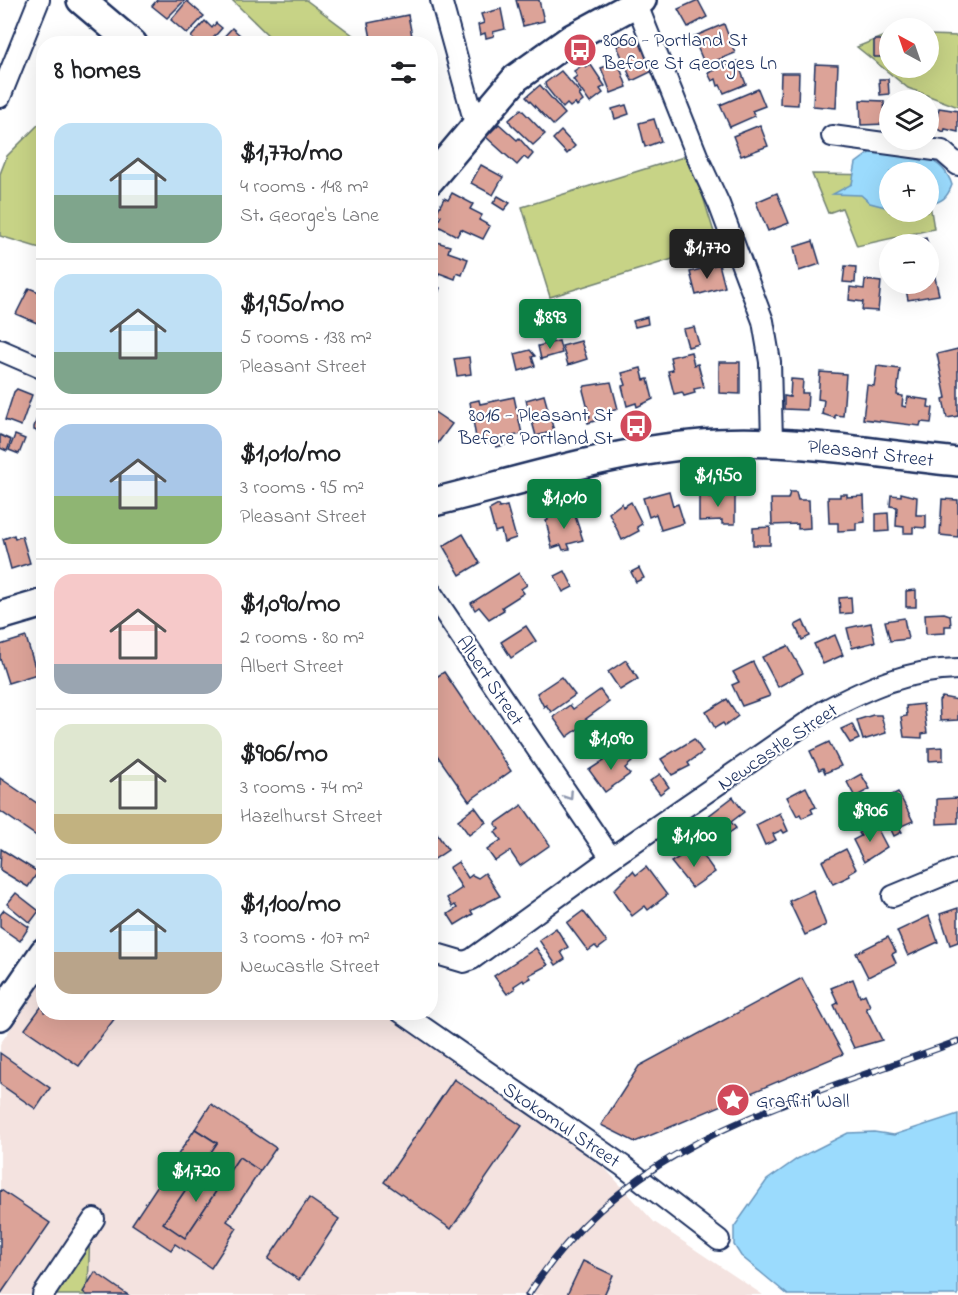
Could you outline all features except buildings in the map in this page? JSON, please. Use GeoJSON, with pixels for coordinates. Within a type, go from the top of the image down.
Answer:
{"type":"FeatureCollection","features":[{"type":"Feature","properties":{"kind":"main road"},"geometry":{"type":"LineString","coordinates":[[81,0],[124,36]]}},
{"type":"Feature","properties":{"kind":"main road"},"geometry":{"type":"LineString","coordinates":[[438,171],[516,78],[572,38],[638,1]]}},
{"type":"Feature","properties":{"kind":"main road","name":"Pleasant Street"},"geometry":{"type":"LineString","coordinates":[[438,501],[630,453],[678,446],[772,442],[958,462]]}},
{"type":"Feature","properties":{"kind":"main road"},"geometry":{"type":"LineString","coordinates":[[0,616],[36,605]]}},
{"type":"Feature","properties":{"kind":"main road"},"geometry":{"type":"LineString","coordinates":[[0,1016],[36,964]]}},
{"type":"Feature","properties":{"kind":"street"},"geometry":{"type":"LineString","coordinates":[[0,97],[39,0]]}},
{"type":"Feature","properties":{"kind":"street"},"geometry":{"type":"LineString","coordinates":[[441,0],[476,127]]}},
{"type":"Feature","properties":{"kind":"street"},"geometry":{"type":"LineString","coordinates":[[638,1],[699,163],[719,204],[763,321],[770,362],[772,442]]}},
{"type":"Feature","properties":{"kind":"street"},"geometry":{"type":"LineString","coordinates":[[832,136],[942,151],[958,165]]}},
{"type":"Feature","properties":{"kind":"street"},"geometry":{"type":"LineString","coordinates":[[0,350],[36,366]]}},
{"type":"Feature","properties":{"kind":"street","name":"Albert Street"},"geometry":{"type":"LineString","coordinates":[[438,603],[611,858]]}},
{"type":"Feature","properties":{"kind":"street","name":"Newcastle Street"},"geometry":{"type":"LineString","coordinates":[[438,954],[464,962],[824,711],[890,679],[958,669]]}},
{"type":"Feature","properties":{"kind":"street"},"geometry":{"type":"LineString","coordinates":[[893,896],[958,869]]}},
{"type":"Feature","properties":{"kind":"street","name":"Skokomul Street"},"geometry":{"type":"LineString","coordinates":[[413,1020],[614,1159],[719,1240]]}},
{"type":"Feature","properties":{"kind":"street"},"geometry":{"type":"LineString","coordinates":[[43,1295],[94,1219]]}},
{"type":"Feature","properties":{"kind":"shaded area"},"geometry":{"type":"Polygon","coordinates":[[[36,992],[36,1020],[397,1020],[600,1163],[654,1222],[763,1295],[88,1295],[90,1226],[52,1295],[0,1295],[0,1044],[36,992]]]}},
{"type":"Feature","properties":{"kind":"green space"},"geometry":{"type":"Polygon","coordinates":[[[232,0],[306,0],[354,36],[269,36],[232,0]]]}},
{"type":"Feature","properties":{"kind":"green space"},"geometry":{"type":"Polygon","coordinates":[[[939,35],[958,36],[958,107],[939,100],[939,90],[908,88],[896,78],[939,78],[939,35]]]}},
{"type":"Feature","properties":{"kind":"green space"},"geometry":{"type":"Polygon","coordinates":[[[879,38],[879,65],[857,47],[879,38]]]}},
{"type":"Feature","properties":{"kind":"green space"},"geometry":{"type":"Polygon","coordinates":[[[36,127],[36,247],[0,236],[0,174],[7,156],[36,127]]]}},
{"type":"Feature","properties":{"kind":"green space"},"geometry":{"type":"Polygon","coordinates":[[[690,155],[718,245],[550,297],[522,207],[690,155]]]}},
{"type":"Feature","properties":{"kind":"green space"},"geometry":{"type":"Polygon","coordinates":[[[812,174],[879,175],[879,222],[933,222],[934,229],[911,234],[879,234],[879,241],[857,246],[842,208],[828,213],[812,174]]]}},
{"type":"Feature","properties":{"kind":"green space"},"geometry":{"type":"Polygon","coordinates":[[[90,1224],[88,1295],[52,1295],[90,1224]]]}},
{"type":"Feature","properties":{"kind":"water"},"geometry":{"type":"Polygon","coordinates":[[[872,151],[920,156],[934,162],[879,162],[879,205],[870,203],[861,195],[833,194],[852,184],[856,163],[872,151]]]}},
{"type":"Feature","properties":{"kind":"water"},"geometry":{"type":"Polygon","coordinates":[[[939,165],[947,174],[952,185],[943,199],[939,201],[939,165]]]}},
{"type":"Feature","properties":{"kind":"water"},"geometry":{"type":"Polygon","coordinates":[[[958,1114],[958,1295],[788,1295],[741,1256],[734,1245],[734,1227],[767,1180],[797,1159],[848,1133],[874,1132],[894,1135],[958,1114]]]}},
{"type":"Feature","properties":{"kind":"railway"},"geometry":{"type":"LineString","coordinates":[[528,1295],[570,1240],[616,1196],[666,1160],[720,1131],[776,1107],[958,1041]]}},
{"type":"Feature","properties":{"kind":"place","name":"8060 - Portland St Before St Georges Ln"},"geometry":{"type":"Point","coordinates":[580,50]}},
{"type":"Feature","properties":{"kind":"place","name":"8016 - Pleasant St Before Portland St"},"geometry":{"type":"Point","coordinates":[636,426]}},
{"type":"Feature","properties":{"kind":"place","name":"Graffiti Wall"},"geometry":{"type":"Point","coordinates":[733,1100]}}]}
